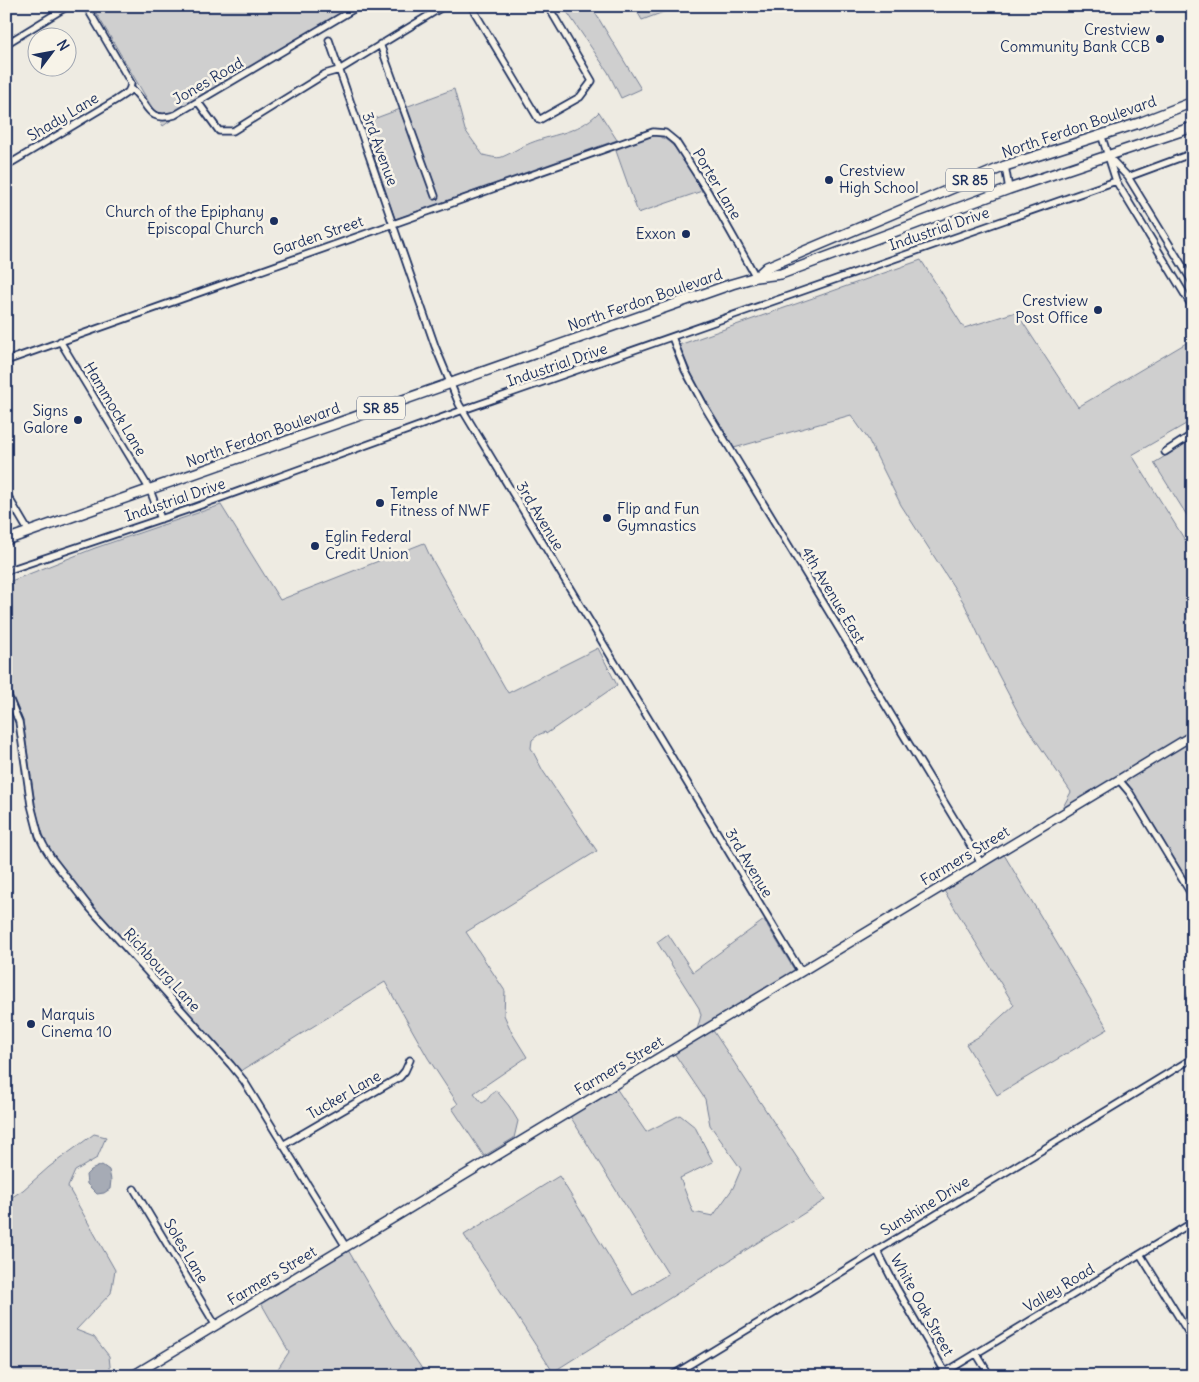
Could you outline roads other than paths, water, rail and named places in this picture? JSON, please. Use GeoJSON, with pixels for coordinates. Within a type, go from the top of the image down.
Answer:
{"type":"FeatureCollection","features":[{"type":"Feature","properties":{"kind":"main road","name":"North Ferdon Boulevard"},"geometry":{"type":"LineString","coordinates":[[756,277],[767,267],[833,241],[1004,166],[1139,123],[1193,102]]}},
{"type":"Feature","properties":{"kind":"main road","name":"North Ferdon Boulevard"},"geometry":{"type":"LineString","coordinates":[[6,540],[756,277],[781,274],[1009,189],[1193,127]]}},
{"type":"Feature","properties":{"kind":"street"},"geometry":{"type":"LineString","coordinates":[[6,44],[68,6]]}},
{"type":"Feature","properties":{"kind":"street","name":"Jones Road"},"geometry":{"type":"LineString","coordinates":[[86,6],[131,83],[130,88],[138,94],[150,113],[160,118],[175,115],[359,6]]}},
{"type":"Feature","properties":{"kind":"street"},"geometry":{"type":"LineString","coordinates":[[198,102],[219,131],[233,131],[325,74],[339,70],[444,6]]}},
{"type":"Feature","properties":{"kind":"street"},"geometry":{"type":"LineString","coordinates":[[471,6],[539,120],[580,97],[592,81],[548,6]]}},
{"type":"Feature","properties":{"kind":"street","name":"3rd Avenue"},"geometry":{"type":"LineString","coordinates":[[328,40],[450,383],[463,410],[801,972]]}},
{"type":"Feature","properties":{"kind":"street"},"geometry":{"type":"LineString","coordinates":[[380,44],[435,196]]}},
{"type":"Feature","properties":{"kind":"street","name":"Shady Lane"},"geometry":{"type":"LineString","coordinates":[[6,166],[116,100],[128,92],[130,88]]}},
{"type":"Feature","properties":{"kind":"street","name":"Porter Lane"},"geometry":{"type":"LineString","coordinates":[[638,137],[653,132],[660,132],[676,142],[708,192],[756,277]]}},
{"type":"Feature","properties":{"kind":"street"},"geometry":{"type":"LineString","coordinates":[[1102,134],[1116,181],[1193,308]]}},
{"type":"Feature","properties":{"kind":"street","name":"Garden Street"},"geometry":{"type":"LineString","coordinates":[[6,360],[638,137]]}},
{"type":"Feature","properties":{"kind":"street"},"geometry":{"type":"LineString","coordinates":[[1128,177],[1193,154]]}},
{"type":"Feature","properties":{"kind":"street"},"geometry":{"type":"LineString","coordinates":[[1109,156],[1128,177],[1193,283]]}},
{"type":"Feature","properties":{"kind":"street"},"geometry":{"type":"LineString","coordinates":[[1004,166],[1009,189]]}},
{"type":"Feature","properties":{"kind":"street","name":"Industrial Drive"},"geometry":{"type":"LineString","coordinates":[[6,571],[161,519],[463,410],[1116,181]]}},
{"type":"Feature","properties":{"kind":"street"},"geometry":{"type":"LineString","coordinates":[[1144,228],[1155,221]]}},
{"type":"Feature","properties":{"kind":"street","name":"4th Avenue East"},"geometry":{"type":"LineString","coordinates":[[672,337],[685,370],[711,417],[981,862]]}},
{"type":"Feature","properties":{"kind":"street","name":"Hammock Lane"},"geometry":{"type":"LineString","coordinates":[[60,341],[150,490],[161,519]]}},
{"type":"Feature","properties":{"kind":"street"},"geometry":{"type":"LineString","coordinates":[[1165,452],[1193,434]]}},
{"type":"Feature","properties":{"kind":"street"},"geometry":{"type":"LineString","coordinates":[[6,493],[29,532]]}},
{"type":"Feature","properties":{"kind":"street","name":"Richbourg Lane"},"geometry":{"type":"LineString","coordinates":[[6,692],[19,722],[35,824],[48,853],[90,908],[231,1065],[244,1082],[346,1247]]}},
{"type":"Feature","properties":{"kind":"street","name":"Farmers Street"},"geometry":{"type":"LineString","coordinates":[[132,1376],[1193,735]]}},
{"type":"Feature","properties":{"kind":"street"},"geometry":{"type":"LineString","coordinates":[[1120,780],[1130,793],[1193,897]]}},
{"type":"Feature","properties":{"kind":"street"},"geometry":{"type":"LineString","coordinates":[[1193,993],[1190,1000],[1193,1008]]}},
{"type":"Feature","properties":{"kind":"street","name":"Sunshine Drive"},"geometry":{"type":"LineString","coordinates":[[671,1376],[1193,1058]]}},
{"type":"Feature","properties":{"kind":"street","name":"Tucker Lane"},"geometry":{"type":"LineString","coordinates":[[283,1145],[400,1077],[410,1060]]}},
{"type":"Feature","properties":{"kind":"street","name":"Soles Lane"},"geometry":{"type":"LineString","coordinates":[[134,1189],[216,1326]]}},
{"type":"Feature","properties":{"kind":"street","name":"Valley Road"},"geometry":{"type":"LineString","coordinates":[[939,1376],[1193,1222]]}},
{"type":"Feature","properties":{"kind":"street","name":"White Oak Street"},"geometry":{"type":"LineString","coordinates":[[877,1250],[945,1372]]}},
{"type":"Feature","properties":{"kind":"street"},"geometry":{"type":"LineString","coordinates":[[1140,1254],[1193,1340]]}},
{"type":"Feature","properties":{"kind":"street"},"geometry":{"type":"LineString","coordinates":[[976,1354],[990,1376]]}},
{"type":"Feature","properties":{"kind":"place","name":"Crestview Community Bank CCB"},"geometry":{"type":"Point","coordinates":[1160,39]}},
{"type":"Feature","properties":{"kind":"place","name":"Crestview High School"},"geometry":{"type":"Point","coordinates":[829,180]}},
{"type":"Feature","properties":{"kind":"place","name":"Church of the Epiphany Episcopal Church"},"geometry":{"type":"Point","coordinates":[274,221]}},
{"type":"Feature","properties":{"kind":"place","name":"Exxon"},"geometry":{"type":"Point","coordinates":[686,234]}},
{"type":"Feature","properties":{"kind":"place","name":"Crestview Post Office"},"geometry":{"type":"Point","coordinates":[1098,310]}},
{"type":"Feature","properties":{"kind":"place","name":"Signs Galore"},"geometry":{"type":"Point","coordinates":[78,420]}},
{"type":"Feature","properties":{"kind":"place","name":"Temple Fitness of NWF"},"geometry":{"type":"Point","coordinates":[380,503]}},
{"type":"Feature","properties":{"kind":"place","name":"Flip and Fun Gymnastics"},"geometry":{"type":"Point","coordinates":[607,518]}},
{"type":"Feature","properties":{"kind":"place","name":"Eglin Federal Credit Union"},"geometry":{"type":"Point","coordinates":[315,546]}},
{"type":"Feature","properties":{"kind":"place","name":"Marquis Cinema 10"},"geometry":{"type":"Point","coordinates":[31,1024]}}]}
